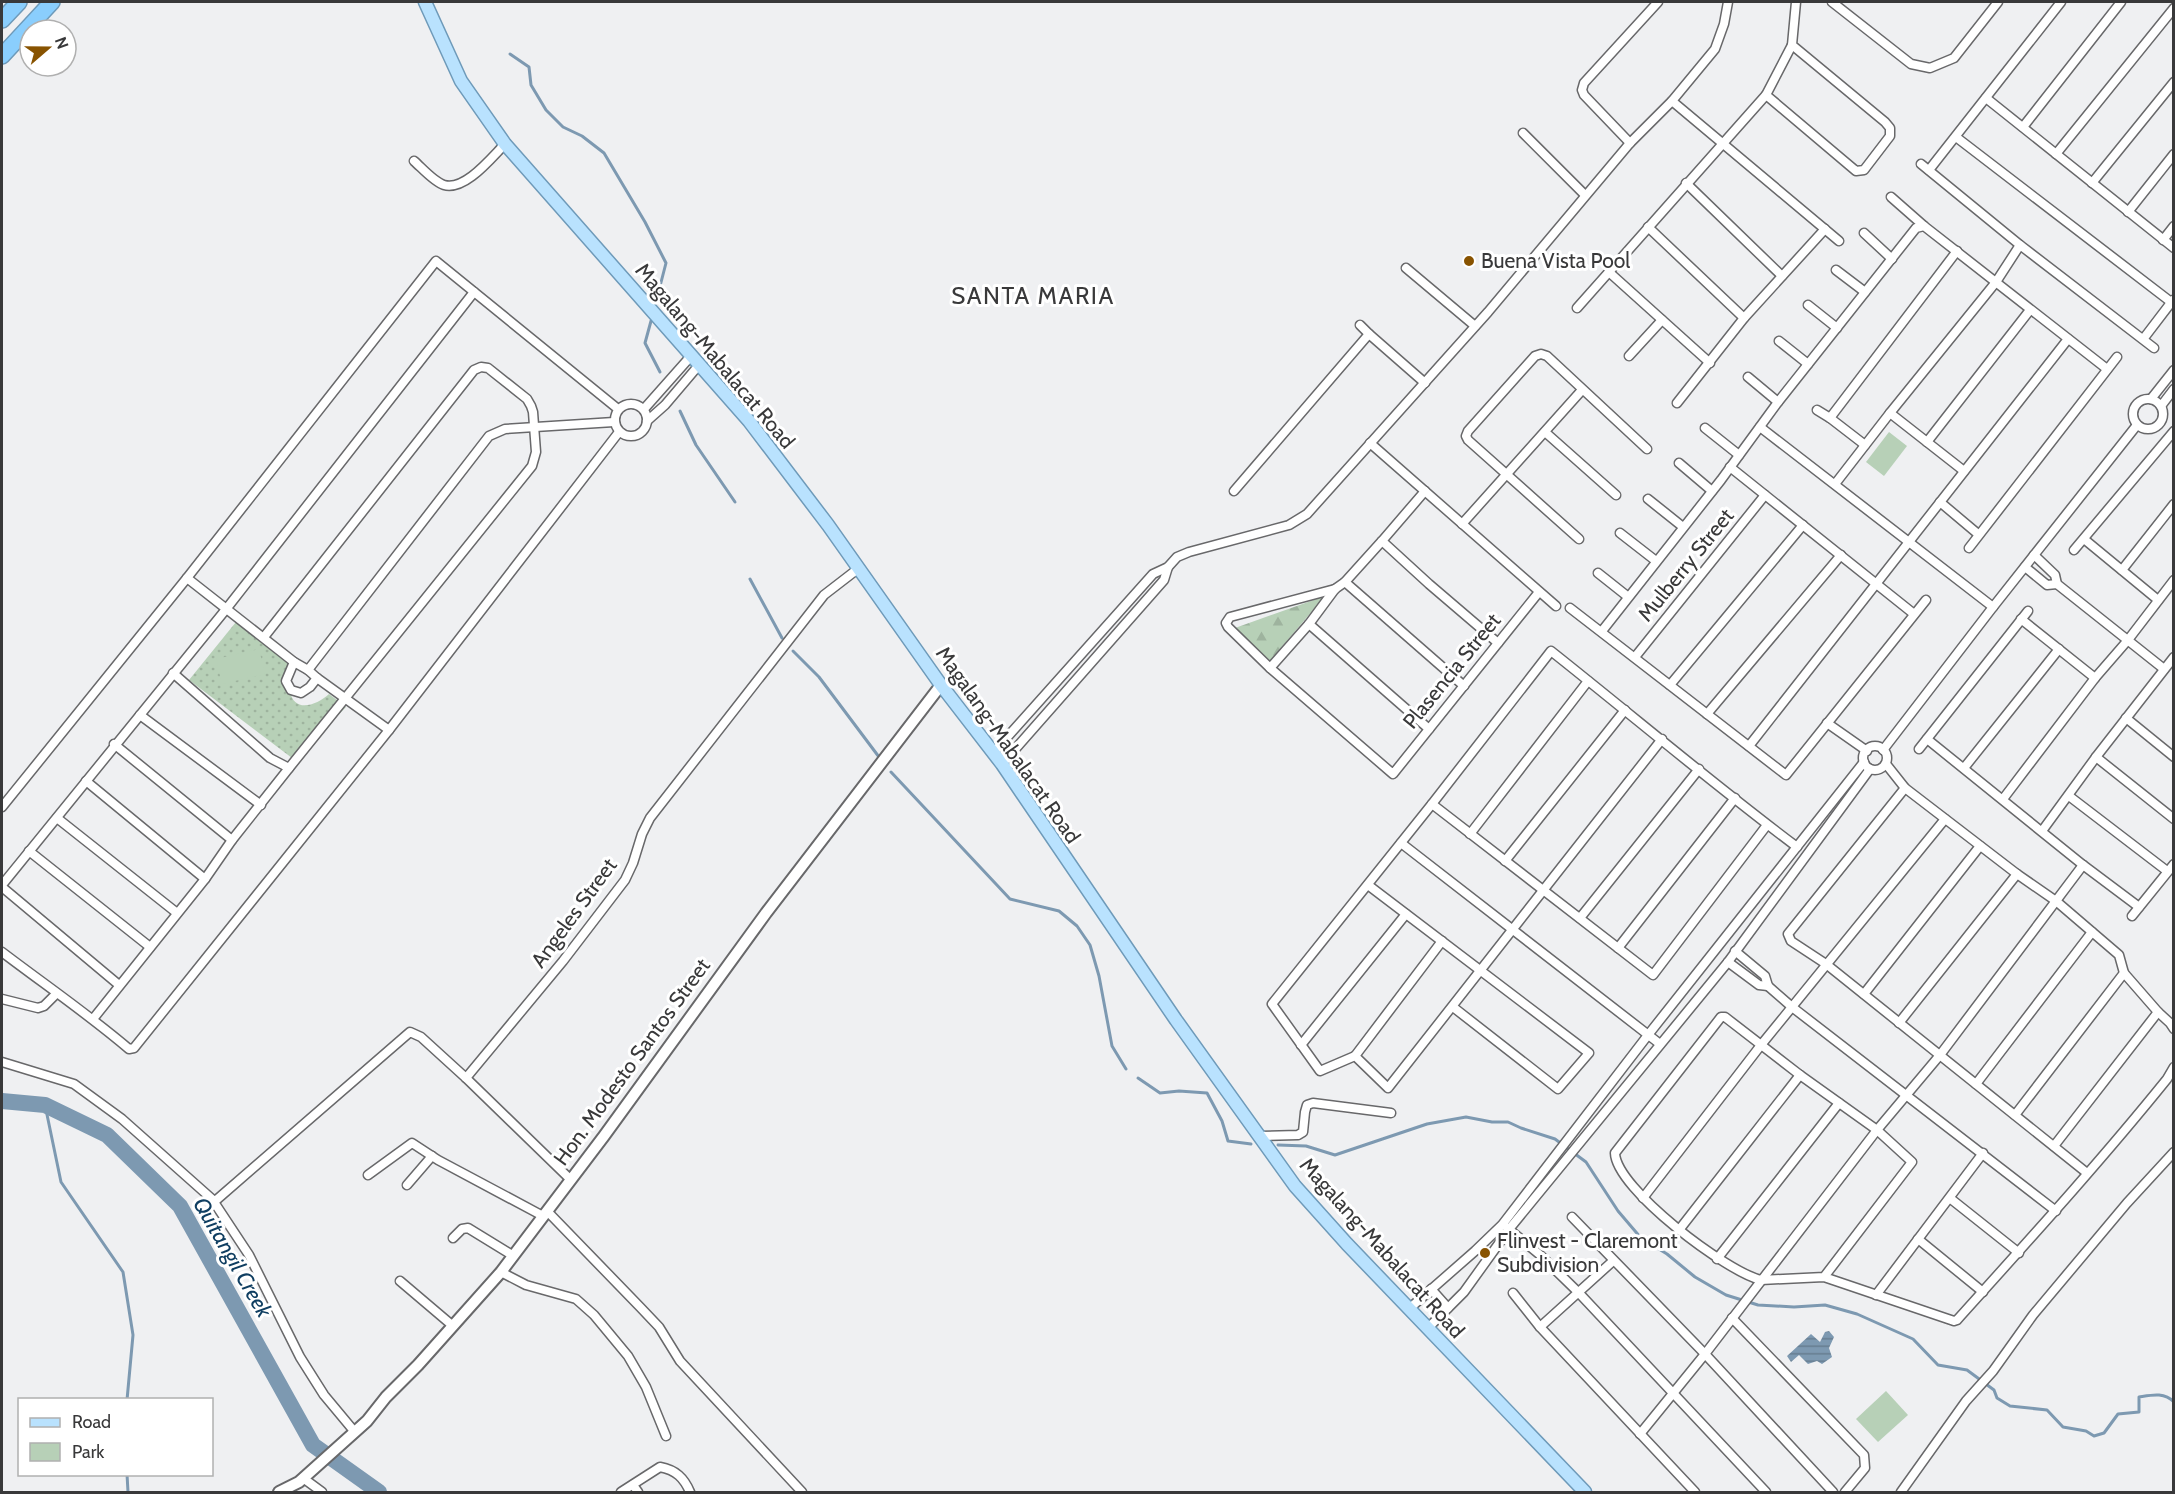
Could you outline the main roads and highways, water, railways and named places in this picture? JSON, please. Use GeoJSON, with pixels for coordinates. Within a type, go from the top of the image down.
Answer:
{"type":"FeatureCollection","features":[{"type":"Feature","properties":{"kind":"highway"},"geometry":{"type":"LineString","coordinates":[[2,20],[19,2]]}},
{"type":"Feature","properties":{"kind":"highway"},"geometry":{"type":"LineString","coordinates":[[2,56],[52,2]]}},
{"type":"Feature","properties":{"kind":"main road","name":"Magalang-Mabalacat Road"},"geometry":{"type":"LineString","coordinates":[[425,2],[461,81],[505,144],[691,365],[749,421],[859,568],[941,685],[1002,764],[1176,1020],[1294,1186],[1585,1492]]}},
{"type":"Feature","properties":{"kind":"water"},"geometry":{"type":"Polygon","coordinates":[[[1829,1331],[1834,1337],[1829,1348],[1832,1357],[1822,1364],[1817,1361],[1808,1364],[1799,1355],[1791,1362],[1787,1356],[1811,1334],[1820,1342],[1825,1332],[1829,1331]]]}},
{"type":"Feature","properties":{"kind":"waterway"},"geometry":{"type":"LineString","coordinates":[[510,54],[529,67],[531,85],[546,110],[563,127],[582,136],[604,153],[645,222],[666,263],[658,294]]}},
{"type":"Feature","properties":{"kind":"waterway"},"geometry":{"type":"LineString","coordinates":[[651,321],[645,343],[660,372]]}},
{"type":"Feature","properties":{"kind":"waterway"},"geometry":{"type":"LineString","coordinates":[[680,411],[696,445],[735,502]]}},
{"type":"Feature","properties":{"kind":"waterway"},"geometry":{"type":"LineString","coordinates":[[750,579],[782,638]]}},
{"type":"Feature","properties":{"kind":"waterway"},"geometry":{"type":"LineString","coordinates":[[793,651],[819,677],[879,757]]}},
{"type":"Feature","properties":{"kind":"waterway"},"geometry":{"type":"LineString","coordinates":[[891,772],[1010,899],[1059,911],[1077,926],[1090,945],[1099,976],[1112,1046],[1126,1069]]}},
{"type":"Feature","properties":{"kind":"waterway"},"geometry":{"type":"LineString","coordinates":[[1138,1078],[1160,1093],[1179,1091],[1207,1093],[1222,1121],[1228,1141],[1251,1144]]}},
{"type":"Feature","properties":{"kind":"waterway","name":"Quitangil Creek"},"geometry":{"type":"LineString","coordinates":[[2,1101],[45,1105],[107,1135],[180,1206],[313,1445],[379,1492]]}},
{"type":"Feature","properties":{"kind":"waterway"},"geometry":{"type":"LineString","coordinates":[[45,1105],[61,1182],[123,1272],[133,1335],[127,1398]]}},
{"type":"Feature","properties":{"kind":"waterway"},"geometry":{"type":"LineString","coordinates":[[1278,1145],[1306,1146],[1335,1155],[1427,1124],[1466,1117],[1492,1122],[1508,1122],[1555,1139],[1586,1162],[1618,1211],[1641,1238],[1667,1254],[1695,1277],[1726,1295],[1758,1305],[1794,1307],[1825,1305],[1857,1314],[1913,1339],[1938,1365],[1967,1370],[1994,1390],[1997,1398],[2010,1406],[2047,1410],[2063,1427],[2086,1431],[2094,1436],[2104,1433],[2118,1414],[2139,1412],[2139,1397],[2162,1395],[2174,1402]]}},
{"type":"Feature","properties":{"kind":"waterway"},"geometry":{"type":"LineString","coordinates":[[127,1476],[128,1492]]}},
{"type":"Feature","properties":{"kind":"place","name":"Buena Vista Pool"},"geometry":{"type":"Point","coordinates":[1469,261]}},
{"type":"Feature","properties":{"kind":"place","name":"Flinvest - Claremont Subdivision"},"geometry":{"type":"Point","coordinates":[1485,1253]}},
{"type":"Feature","properties":{"kind":"district","name":"SANTA MARIA"},"geometry":{"type":"Point","coordinates":[1033,296]}}]}
